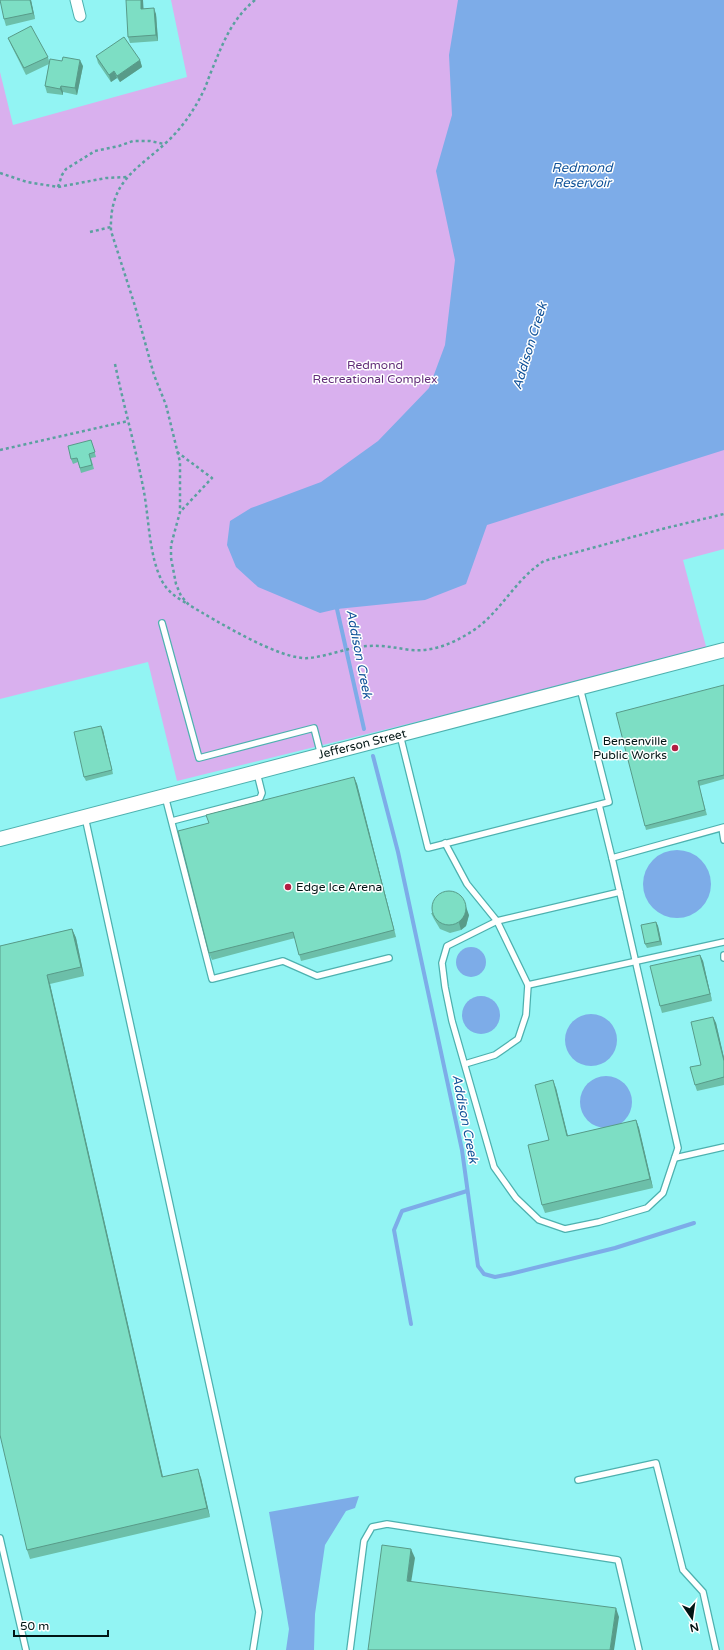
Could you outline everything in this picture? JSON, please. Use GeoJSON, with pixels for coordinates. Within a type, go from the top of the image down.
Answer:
{"type":"FeatureCollection","features":[{"type":"Feature","properties":{"kind":"street"},"geometry":{"type":"LineString","coordinates":[[76,0],[80,16]]}},
{"type":"Feature","properties":{"kind":"street","name":"Jefferson Street"},"geometry":{"type":"LineString","coordinates":[[0,839],[724,650]]}},
{"type":"Feature","properties":{"kind":"lane"},"geometry":{"type":"LineString","coordinates":[[162,623],[199,758],[314,728],[321,755]]}},
{"type":"Feature","properties":{"kind":"lane"},"geometry":{"type":"LineString","coordinates":[[400,735],[428,848],[599,805],[609,802],[580,688]]}},
{"type":"Feature","properties":{"kind":"lane"},"geometry":{"type":"LineString","coordinates":[[172,821],[260,798],[262,793],[257,772]]}},
{"type":"Feature","properties":{"kind":"lane"},"geometry":{"type":"LineString","coordinates":[[165,796],[212,979],[283,961],[316,976],[389,958]]}},
{"type":"Feature","properties":{"kind":"lane"},"geometry":{"type":"LineString","coordinates":[[599,805],[620,892],[678,1148],[663,1193],[647,1208],[599,1222],[565,1228],[539,1220],[516,1198],[494,1167],[452,1021],[445,988],[442,963],[447,946],[497,921],[620,892]]}},
{"type":"Feature","properties":{"kind":"lane"},"geometry":{"type":"LineString","coordinates":[[85,816],[259,1612],[253,1650]]}},
{"type":"Feature","properties":{"kind":"lane"},"geometry":{"type":"LineString","coordinates":[[612,858],[723,827],[724,840]]}},
{"type":"Feature","properties":{"kind":"lane"},"geometry":{"type":"LineString","coordinates":[[445,843],[468,884],[497,921],[528,985],[526,1015],[518,1039],[495,1055],[465,1064]]}},
{"type":"Feature","properties":{"kind":"lane"},"geometry":{"type":"LineString","coordinates":[[528,985],[724,942]]}},
{"type":"Feature","properties":{"kind":"lane"},"geometry":{"type":"LineString","coordinates":[[675,1158],[724,1148]]}},
{"type":"Feature","properties":{"kind":"lane"},"geometry":{"type":"LineString","coordinates":[[578,1480],[656,1463],[683,1570],[703,1592],[716,1650]]}},
{"type":"Feature","properties":{"kind":"lane"},"geometry":{"type":"LineString","coordinates":[[350,1650],[364,1541],[372,1527],[387,1524],[618,1560],[639,1650]]}},
{"type":"Feature","properties":{"kind":"lane"},"geometry":{"type":"LineString","coordinates":[[0,1538],[26,1650]]}},
{"type":"Feature","properties":{"kind":"path"},"geometry":{"type":"LineString","coordinates":[[188,605],[181,596],[176,584],[171,558],[171,545],[180,512],[180,462],[166,405],[154,375],[136,306],[115,244],[111,226],[112,208],[117,191],[127,177],[164,144],[181,126],[203,93],[233,23],[255,0]]}},
{"type":"Feature","properties":{"kind":"path"},"geometry":{"type":"LineString","coordinates":[[58,187],[62,175],[66,169],[94,151],[119,146],[133,141],[150,141],[164,144]]}},
{"type":"Feature","properties":{"kind":"path"},"geometry":{"type":"LineString","coordinates":[[0,173],[27,182],[58,187],[106,178],[127,177]]}},
{"type":"Feature","properties":{"kind":"path"},"geometry":{"type":"LineString","coordinates":[[90,232],[111,226]]}},
{"type":"Feature","properties":{"kind":"path"},"geometry":{"type":"LineString","coordinates":[[115,364],[144,494],[154,556],[161,580],[171,594],[188,605],[284,655],[298,658],[309,658],[330,655],[367,646],[429,650],[448,644],[470,633],[488,619],[532,568],[544,562],[655,531],[724,514]]}},
{"type":"Feature","properties":{"kind":"path"},"geometry":{"type":"LineString","coordinates":[[0,450],[128,420]]}},
{"type":"Feature","properties":{"kind":"path"},"geometry":{"type":"LineString","coordinates":[[177,452],[212,478],[180,512]]}},
{"type":"Feature","properties":{"kind":"green space","name":"Redmond Recreational Complex"},"geometry":{"type":"Polygon","coordinates":[[[171,0],[724,0],[724,549],[683,560],[707,650],[177,781],[148,662],[0,699],[0,72],[13,125],[187,77],[171,0]]]}},
{"type":"Feature","properties":{"kind":"water","name":"Redmond Reservoir"},"geometry":{"type":"Polygon","coordinates":[[[458,0],[724,0],[724,450],[487,525],[466,584],[425,600],[337,609],[320,613],[258,587],[236,567],[227,545],[230,521],[251,508],[321,482],[378,441],[429,388],[445,345],[455,260],[436,171],[452,115],[449,55],[458,0]]]}},
{"type":"Feature","properties":{"kind":"water"},"geometry":{"type":"Polygon","coordinates":[[[677,850],[690,853],[701,860],[708,871],[711,884],[708,897],[701,908],[690,915],[677,918],[664,915],[653,908],[646,897],[643,884],[646,871],[653,860],[664,853],[677,850]]]}},
{"type":"Feature","properties":{"kind":"water"},"geometry":{"type":"Polygon","coordinates":[[[471,947],[477,948],[485,956],[485,968],[477,976],[471,977],[465,976],[457,968],[456,962],[457,956],[465,948],[471,947]]]}},
{"type":"Feature","properties":{"kind":"water"},"geometry":{"type":"Polygon","coordinates":[[[481,996],[491,999],[497,1005],[500,1015],[497,1025],[491,1031],[481,1034],[471,1031],[465,1025],[462,1015],[465,1005],[471,999],[481,996]]]}},
{"type":"Feature","properties":{"kind":"water"},"geometry":{"type":"Polygon","coordinates":[[[591,1014],[601,1016],[609,1022],[615,1030],[617,1040],[615,1050],[609,1058],[601,1064],[591,1066],[581,1064],[573,1058],[567,1050],[565,1040],[567,1030],[573,1022],[581,1016],[591,1014]]]}},
{"type":"Feature","properties":{"kind":"water"},"geometry":{"type":"Polygon","coordinates":[[[606,1076],[616,1078],[624,1084],[630,1092],[632,1102],[630,1112],[624,1120],[616,1126],[606,1128],[596,1126],[588,1120],[582,1112],[580,1102],[582,1092],[588,1084],[596,1078],[606,1076]]]}},
{"type":"Feature","properties":{"kind":"water"},"geometry":{"type":"Polygon","coordinates":[[[359,1496],[355,1508],[346,1511],[325,1545],[315,1614],[314,1650],[286,1650],[289,1629],[269,1512],[359,1496]]]}},
{"type":"Feature","properties":{"kind":"building"},"geometry":{"type":"Polygon","coordinates":[[[0,0],[30,0],[33,13],[4,19],[0,0]]]}},
{"type":"Feature","properties":{"kind":"building"},"geometry":{"type":"Polygon","coordinates":[[[126,0],[141,0],[141,9],[154,8],[156,35],[128,37],[126,0]]]}},
{"type":"Feature","properties":{"kind":"building"},"geometry":{"type":"Polygon","coordinates":[[[31,26],[48,57],[24,68],[8,38],[31,26]]]}},
{"type":"Feature","properties":{"kind":"building"},"geometry":{"type":"Polygon","coordinates":[[[124,37],[140,60],[117,76],[114,71],[109,75],[96,56],[124,37]]]}},
{"type":"Feature","properties":{"kind":"building"},"geometry":{"type":"Polygon","coordinates":[[[63,57],[80,60],[75,88],[61,86],[60,89],[45,86],[50,59],[62,61],[63,57]]]}},
{"type":"Feature","properties":{"kind":"building"},"geometry":{"type":"Polygon","coordinates":[[[91,440],[95,452],[89,454],[92,465],[80,468],[77,458],[71,459],[68,446],[91,440]]]}},
{"type":"Feature","properties":{"kind":"building","name":"Bensenville Public Works"},"geometry":{"type":"Polygon","coordinates":[[[724,685],[724,775],[698,781],[705,810],[645,826],[616,713],[724,685]]]}},
{"type":"Feature","properties":{"kind":"building"},"geometry":{"type":"Polygon","coordinates":[[[101,726],[112,770],[84,777],[74,732],[101,726]]]}},
{"type":"Feature","properties":{"kind":"building","name":"Edge Ice Arena"},"geometry":{"type":"Polygon","coordinates":[[[354,777],[394,930],[299,955],[293,932],[209,953],[178,831],[209,823],[206,815],[354,777]]]}},
{"type":"Feature","properties":{"kind":"building"},"geometry":{"type":"Polygon","coordinates":[[[452,891],[459,893],[464,898],[466,908],[464,918],[459,923],[446,925],[439,923],[434,918],[432,905],[434,898],[439,893],[452,891]]]}},
{"type":"Feature","properties":{"kind":"building"},"geometry":{"type":"Polygon","coordinates":[[[656,922],[660,941],[645,944],[641,925],[656,922]]]}},
{"type":"Feature","properties":{"kind":"building"},"geometry":{"type":"Polygon","coordinates":[[[72,929],[81,967],[47,975],[162,1477],[198,1469],[207,1508],[27,1550],[0,1435],[0,946],[72,929]]]}},
{"type":"Feature","properties":{"kind":"building"},"geometry":{"type":"Polygon","coordinates":[[[700,955],[710,994],[660,1006],[650,966],[700,955]]]}},
{"type":"Feature","properties":{"kind":"building"},"geometry":{"type":"Polygon","coordinates":[[[713,1017],[724,1061],[724,1077],[695,1085],[690,1067],[701,1065],[691,1022],[713,1017]]]}},
{"type":"Feature","properties":{"kind":"building"},"geometry":{"type":"Polygon","coordinates":[[[553,1080],[567,1136],[636,1120],[650,1179],[542,1205],[528,1145],[549,1140],[535,1085],[553,1080]]]}},
{"type":"Feature","properties":{"kind":"building"},"geometry":{"type":"Polygon","coordinates":[[[382,1545],[411,1549],[407,1581],[616,1608],[610,1650],[368,1650],[382,1545]]]}},
{"type":"Feature","properties":{"kind":"waterway","name":"Addison Creek"},"geometry":{"type":"LineString","coordinates":[[339,605],[337,609],[364,729]]}},
{"type":"Feature","properties":{"kind":"waterway","name":"Addison Creek"},"geometry":{"type":"LineString","coordinates":[[373,756],[398,852],[462,1150],[478,1266],[484,1274],[495,1277],[615,1248],[694,1223]]}},
{"type":"Feature","properties":{"kind":"waterway"},"geometry":{"type":"LineString","coordinates":[[411,1324],[394,1230],[402,1211],[467,1191]]}},
{"type":"Feature","properties":{"kind":"place","name":"Bensenville Public Works"},"geometry":{"type":"Point","coordinates":[675,748]}},
{"type":"Feature","properties":{"kind":"place","name":"Edge Ice Arena"},"geometry":{"type":"Point","coordinates":[288,887]}}]}
